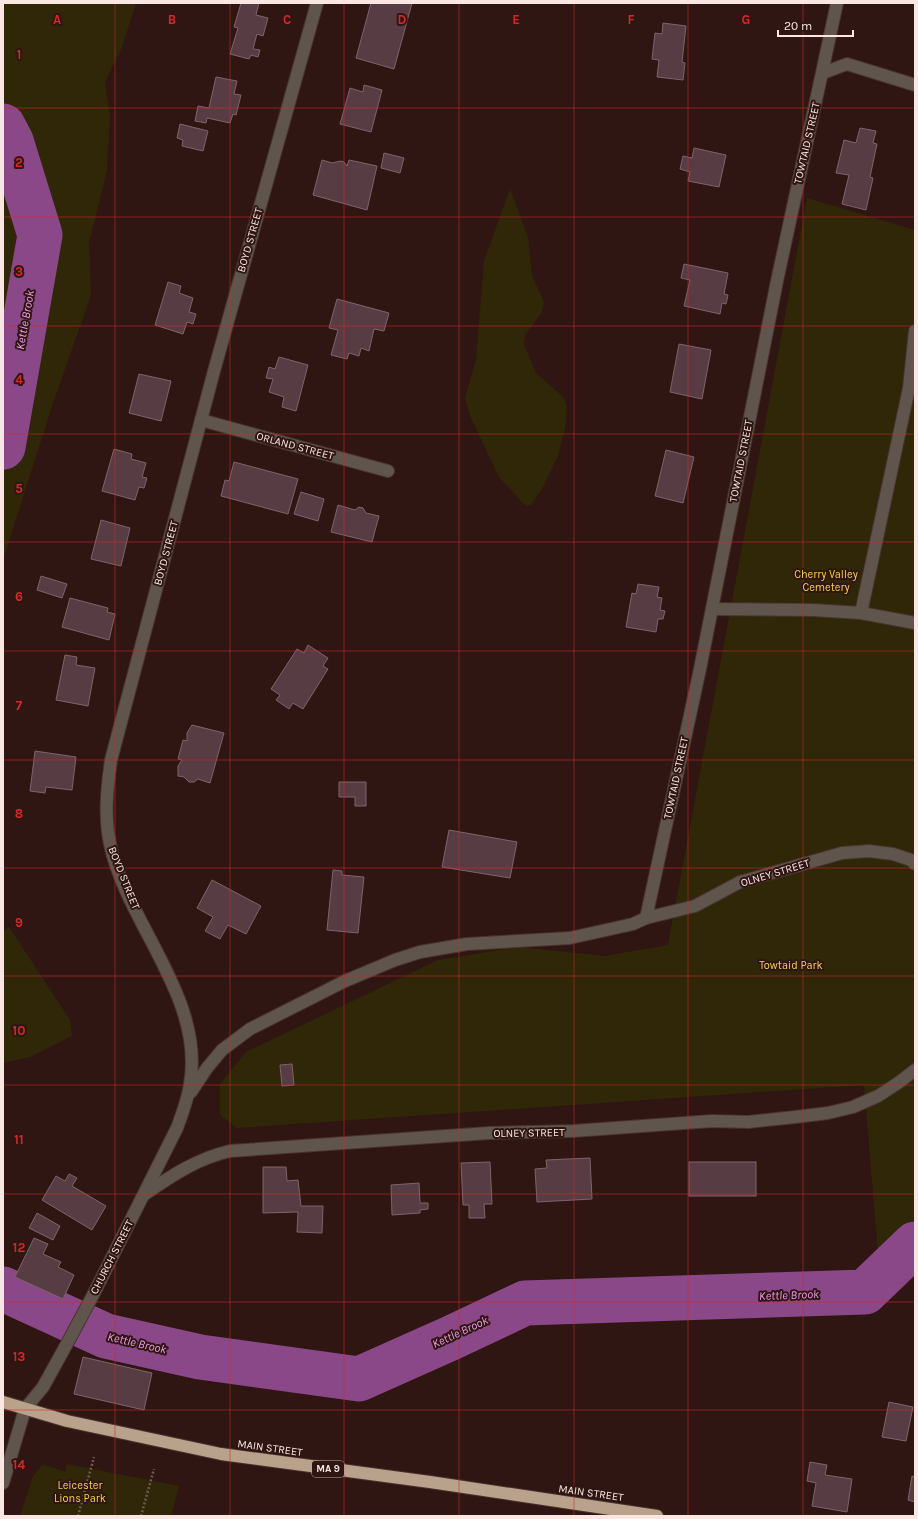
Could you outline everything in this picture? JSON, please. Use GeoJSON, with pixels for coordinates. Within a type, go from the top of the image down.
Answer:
{"type":"FeatureCollection","features":[{"type":"Feature","properties":{"kind":"highway","name":"MAIN STREET"},"geometry":{"type":"LineString","coordinates":[[3,1402],[67,1421],[220,1454],[423,1481],[657,1516]]}},
{"type":"Feature","properties":{"kind":"street","name":"BOYD STREET"},"geometry":{"type":"LineString","coordinates":[[187,1098],[192,1066],[185,1017],[175,990],[125,889],[114,860],[107,831],[106,804],[111,760],[201,420],[316,3]]}},
{"type":"Feature","properties":{"kind":"street","name":"TOWTAID STREET"},"geometry":{"type":"LineString","coordinates":[[646,918],[712,609],[776,280],[823,73],[837,3]]}},
{"type":"Feature","properties":{"kind":"street"},"geometry":{"type":"LineString","coordinates":[[823,73],[847,64],[915,85]]}},
{"type":"Feature","properties":{"kind":"street"},"geometry":{"type":"LineString","coordinates":[[861,613],[909,388],[915,331]]}},
{"type":"Feature","properties":{"kind":"street","name":"ORLAND STREET"},"geometry":{"type":"LineString","coordinates":[[201,420],[388,471]]}},
{"type":"Feature","properties":{"kind":"street"},"geometry":{"type":"LineString","coordinates":[[712,609],[814,610],[861,613],[915,623]]}},
{"type":"Feature","properties":{"kind":"street","name":"OLNEY STREET"},"geometry":{"type":"LineString","coordinates":[[187,1098],[207,1068],[222,1050],[250,1029],[345,981],[395,960],[420,952],[459,945],[570,938],[633,924],[646,918],[695,906],[740,882],[842,853],[869,851],[893,854],[911,860],[915,864]]}},
{"type":"Feature","properties":{"kind":"street","name":"OLNEY STREET"},"geometry":{"type":"LineString","coordinates":[[144,1194],[192,1164],[230,1150],[489,1134],[573,1131],[697,1122],[748,1122],[795,1117],[828,1113],[853,1107],[878,1096],[915,1070]]}},
{"type":"Feature","properties":{"kind":"street","name":"CHURCH STREET"},"geometry":{"type":"LineString","coordinates":[[25,1409],[43,1387],[93,1295],[177,1128],[187,1098]]}},
{"type":"Feature","properties":{"kind":"street"},"geometry":{"type":"LineString","coordinates":[[3,1484],[25,1409]]}},
{"type":"Feature","properties":{"kind":"path"},"geometry":{"type":"LineString","coordinates":[[78,1516],[94,1457]]}},
{"type":"Feature","properties":{"kind":"path"},"geometry":{"type":"LineString","coordinates":[[141,1516],[154,1469]]}},
{"type":"Feature","properties":{"kind":"green space"},"geometry":{"type":"Polygon","coordinates":[[[4,3],[136,3],[122,47],[105,82],[110,117],[107,171],[89,243],[91,295],[52,406],[3,560],[3,6],[4,3]]]}},
{"type":"Feature","properties":{"kind":"green space"},"geometry":{"type":"Polygon","coordinates":[[[510,189],[528,237],[532,276],[544,302],[542,312],[525,335],[524,345],[536,373],[563,397],[567,406],[565,428],[558,456],[543,487],[531,505],[526,506],[499,477],[470,416],[465,398],[476,360],[484,261],[510,189]]]}},
{"type":"Feature","properties":{"kind":"green space","name":"Towtaid Park"},"geometry":{"type":"Polygon","coordinates":[[[807,198],[915,230],[915,1232],[879,1265],[864,1085],[237,1128],[220,1115],[220,1084],[246,1052],[438,960],[517,947],[605,956],[668,945],[807,198]]]}},
{"type":"Feature","properties":{"kind":"green space"},"geometry":{"type":"Polygon","coordinates":[[[9,927],[70,1020],[72,1036],[30,1057],[3,1063],[3,932],[9,927]]]}},
{"type":"Feature","properties":{"kind":"green space","name":"Leicester Lions Park"},"geometry":{"type":"Polygon","coordinates":[[[43,1464],[65,1472],[67,1464],[179,1486],[171,1516],[20,1516],[33,1476],[43,1464]]]}},
{"type":"Feature","properties":{"kind":"building"},"geometry":{"type":"Polygon","coordinates":[[[241,3],[259,3],[256,15],[268,18],[263,36],[257,34],[253,49],[260,50],[258,57],[251,55],[249,59],[230,54],[238,28],[234,27],[241,3]]]}},
{"type":"Feature","properties":{"kind":"building"},"geometry":{"type":"Polygon","coordinates":[[[371,3],[412,3],[394,69],[356,58],[371,3]]]}},
{"type":"Feature","properties":{"kind":"building"},"geometry":{"type":"Polygon","coordinates":[[[663,23],[686,26],[682,62],[685,63],[683,80],[657,77],[659,60],[652,59],[655,33],[662,34],[663,23]]]}},
{"type":"Feature","properties":{"kind":"building"},"geometry":{"type":"Polygon","coordinates":[[[216,77],[237,81],[234,94],[241,95],[236,115],[233,114],[230,123],[207,118],[206,123],[195,121],[198,106],[209,108],[216,77]]]}},
{"type":"Feature","properties":{"kind":"building"},"geometry":{"type":"Polygon","coordinates":[[[364,85],[382,90],[371,132],[340,124],[350,88],[363,92],[364,85]]]}},
{"type":"Feature","properties":{"kind":"building"},"geometry":{"type":"Polygon","coordinates":[[[180,124],[208,131],[203,151],[182,146],[183,140],[177,138],[180,124]]]}},
{"type":"Feature","properties":{"kind":"building"},"geometry":{"type":"Polygon","coordinates":[[[860,128],[876,131],[873,143],[877,144],[870,177],[873,178],[866,210],[842,204],[849,175],[836,173],[844,140],[856,143],[860,128]]]}},
{"type":"Feature","properties":{"kind":"building"},"geometry":{"type":"Polygon","coordinates":[[[694,148],[726,155],[719,187],[688,181],[690,172],[680,169],[683,156],[692,158],[694,148]]]}},
{"type":"Feature","properties":{"kind":"building"},"geometry":{"type":"Polygon","coordinates":[[[384,153],[404,158],[400,173],[381,168],[384,153]]]}},
{"type":"Feature","properties":{"kind":"building"},"geometry":{"type":"Polygon","coordinates":[[[322,160],[332,163],[341,161],[347,166],[349,160],[377,166],[367,210],[313,195],[322,160]]]}},
{"type":"Feature","properties":{"kind":"building"},"geometry":{"type":"Polygon","coordinates":[[[684,264],[728,273],[724,294],[728,295],[726,304],[722,303],[720,314],[684,306],[690,280],[681,278],[684,264]]]}},
{"type":"Feature","properties":{"kind":"building"},"geometry":{"type":"Polygon","coordinates":[[[168,282],[181,286],[179,293],[193,298],[189,312],[196,314],[193,324],[187,322],[183,334],[155,325],[168,282]]]}},
{"type":"Feature","properties":{"kind":"building"},"geometry":{"type":"Polygon","coordinates":[[[337,299],[389,313],[384,331],[374,329],[369,351],[361,348],[359,356],[349,353],[347,359],[331,355],[338,330],[329,328],[337,299]]]}},
{"type":"Feature","properties":{"kind":"building"},"geometry":{"type":"Polygon","coordinates":[[[679,344],[711,350],[702,399],[670,392],[679,344]]]}},
{"type":"Feature","properties":{"kind":"building"},"geometry":{"type":"Polygon","coordinates":[[[279,357],[308,365],[296,411],[282,407],[284,397],[269,392],[273,379],[266,378],[269,367],[275,369],[279,357]]]}},
{"type":"Feature","properties":{"kind":"building"},"geometry":{"type":"Polygon","coordinates":[[[139,374],[171,381],[161,421],[129,413],[139,374]]]}},
{"type":"Feature","properties":{"kind":"building"},"geometry":{"type":"Polygon","coordinates":[[[114,449],[132,454],[131,459],[146,463],[142,477],[147,478],[144,488],[139,487],[135,500],[102,491],[114,449]]]}},
{"type":"Feature","properties":{"kind":"building"},"geometry":{"type":"Polygon","coordinates":[[[666,450],[694,457],[683,503],[655,496],[666,450]]]}},
{"type":"Feature","properties":{"kind":"building"},"geometry":{"type":"Polygon","coordinates":[[[234,462],[298,479],[288,514],[221,496],[225,480],[229,481],[234,462]]]}},
{"type":"Feature","properties":{"kind":"building"},"geometry":{"type":"Polygon","coordinates":[[[301,492],[324,499],[318,521],[294,514],[301,492]]]}},
{"type":"Feature","properties":{"kind":"building"},"geometry":{"type":"Polygon","coordinates":[[[338,505],[355,510],[359,507],[363,508],[366,513],[379,516],[372,542],[331,532],[338,505]]]}},
{"type":"Feature","properties":{"kind":"building"},"geometry":{"type":"Polygon","coordinates":[[[101,520],[130,528],[121,566],[91,559],[101,520]]]}},
{"type":"Feature","properties":{"kind":"building"},"geometry":{"type":"Polygon","coordinates":[[[41,576],[67,584],[62,598],[37,590],[41,576]]]}},
{"type":"Feature","properties":{"kind":"building"},"geometry":{"type":"Polygon","coordinates":[[[638,584],[659,587],[657,597],[662,598],[660,610],[665,611],[663,619],[658,619],[656,632],[626,627],[632,593],[636,594],[638,584]]]}},
{"type":"Feature","properties":{"kind":"building"},"geometry":{"type":"Polygon","coordinates":[[[70,598],[108,608],[107,612],[115,614],[109,640],[62,627],[70,598]]]}},
{"type":"Feature","properties":{"kind":"building"},"geometry":{"type":"Polygon","coordinates":[[[308,645],[328,658],[323,666],[328,669],[303,709],[293,703],[289,709],[276,700],[280,695],[271,689],[297,649],[304,653],[308,645]]]}},
{"type":"Feature","properties":{"kind":"building"},"geometry":{"type":"Polygon","coordinates":[[[65,655],[77,657],[76,665],[95,668],[88,706],[56,700],[65,655]]]}},
{"type":"Feature","properties":{"kind":"building"},"geometry":{"type":"Polygon","coordinates":[[[192,725],[224,733],[210,783],[198,779],[194,782],[189,782],[184,777],[178,776],[178,766],[182,760],[178,759],[183,740],[187,741],[187,733],[192,725]]]}},
{"type":"Feature","properties":{"kind":"building"},"geometry":{"type":"Polygon","coordinates":[[[35,751],[76,757],[72,790],[46,787],[45,793],[30,791],[35,751]]]}},
{"type":"Feature","properties":{"kind":"building"},"geometry":{"type":"Polygon","coordinates":[[[339,782],[366,782],[366,806],[355,806],[355,797],[339,797],[339,782]]]}},
{"type":"Feature","properties":{"kind":"building"},"geometry":{"type":"Polygon","coordinates":[[[449,830],[517,842],[510,878],[442,867],[449,830]]]}},
{"type":"Feature","properties":{"kind":"building"},"geometry":{"type":"Polygon","coordinates":[[[333,870],[342,871],[342,875],[364,877],[358,933],[327,930],[333,870]]]}},
{"type":"Feature","properties":{"kind":"building"},"geometry":{"type":"Polygon","coordinates":[[[212,880],[261,906],[246,934],[228,925],[220,939],[205,931],[213,917],[197,908],[212,880]]]}},
{"type":"Feature","properties":{"kind":"building"},"geometry":{"type":"Polygon","coordinates":[[[292,1064],[294,1085],[282,1086],[280,1065],[292,1064]]]}},
{"type":"Feature","properties":{"kind":"building"},"geometry":{"type":"Polygon","coordinates":[[[590,1158],[592,1199],[537,1202],[535,1169],[547,1168],[546,1160],[590,1158]]]}},
{"type":"Feature","properties":{"kind":"building"},"geometry":{"type":"Polygon","coordinates":[[[490,1162],[492,1204],[484,1204],[485,1218],[469,1218],[469,1205],[463,1205],[461,1163],[490,1162]]]}},
{"type":"Feature","properties":{"kind":"building"},"geometry":{"type":"Polygon","coordinates":[[[689,1162],[756,1162],[756,1196],[689,1196],[689,1162]]]}},
{"type":"Feature","properties":{"kind":"building"},"geometry":{"type":"Polygon","coordinates":[[[263,1167],[286,1167],[287,1181],[298,1180],[301,1206],[323,1206],[322,1233],[297,1232],[298,1212],[263,1213],[263,1167]]]}},
{"type":"Feature","properties":{"kind":"building"},"geometry":{"type":"Polygon","coordinates":[[[69,1174],[77,1178],[72,1186],[106,1206],[92,1230],[42,1200],[56,1176],[65,1181],[69,1174]]]}},
{"type":"Feature","properties":{"kind":"building"},"geometry":{"type":"Polygon","coordinates":[[[419,1183],[420,1203],[428,1203],[428,1209],[420,1210],[420,1213],[392,1215],[391,1185],[419,1183]]]}},
{"type":"Feature","properties":{"kind":"building"},"geometry":{"type":"Polygon","coordinates":[[[37,1213],[60,1226],[53,1240],[29,1228],[37,1213]]]}},
{"type":"Feature","properties":{"kind":"building"},"geometry":{"type":"Polygon","coordinates":[[[34,1238],[48,1244],[43,1254],[61,1262],[58,1267],[74,1275],[63,1299],[15,1277],[34,1238]]]}},
{"type":"Feature","properties":{"kind":"building"},"geometry":{"type":"Polygon","coordinates":[[[83,1357],[152,1373],[144,1410],[74,1394],[83,1357]]]}},
{"type":"Feature","properties":{"kind":"building"},"geometry":{"type":"Polygon","coordinates":[[[889,1402],[913,1407],[906,1441],[882,1437],[889,1402]]]}},
{"type":"Feature","properties":{"kind":"building"},"geometry":{"type":"Polygon","coordinates":[[[810,1462],[827,1465],[825,1475],[852,1479],[847,1512],[812,1506],[816,1483],[807,1481],[810,1462]]]}},
{"type":"Feature","properties":{"kind":"building"},"geometry":{"type":"Polygon","coordinates":[[[912,1476],[915,1477],[915,1502],[908,1500],[912,1476]]]}},
{"type":"Feature","properties":{"kind":"waterway","name":"Kettle Brook"},"geometry":{"type":"LineString","coordinates":[[3,126],[11,141],[40,235],[3,447]]}},
{"type":"Feature","properties":{"kind":"waterway","name":"Kettle Brook"},"geometry":{"type":"LineString","coordinates":[[3,1289],[106,1336],[200,1357],[359,1379],[525,1303],[865,1292],[915,1244]]}},
{"type":"Feature","properties":{"kind":"park label","name":"Cherry Valley Cemetery"},"geometry":{"type":"Point","coordinates":[826,580]}}]}
